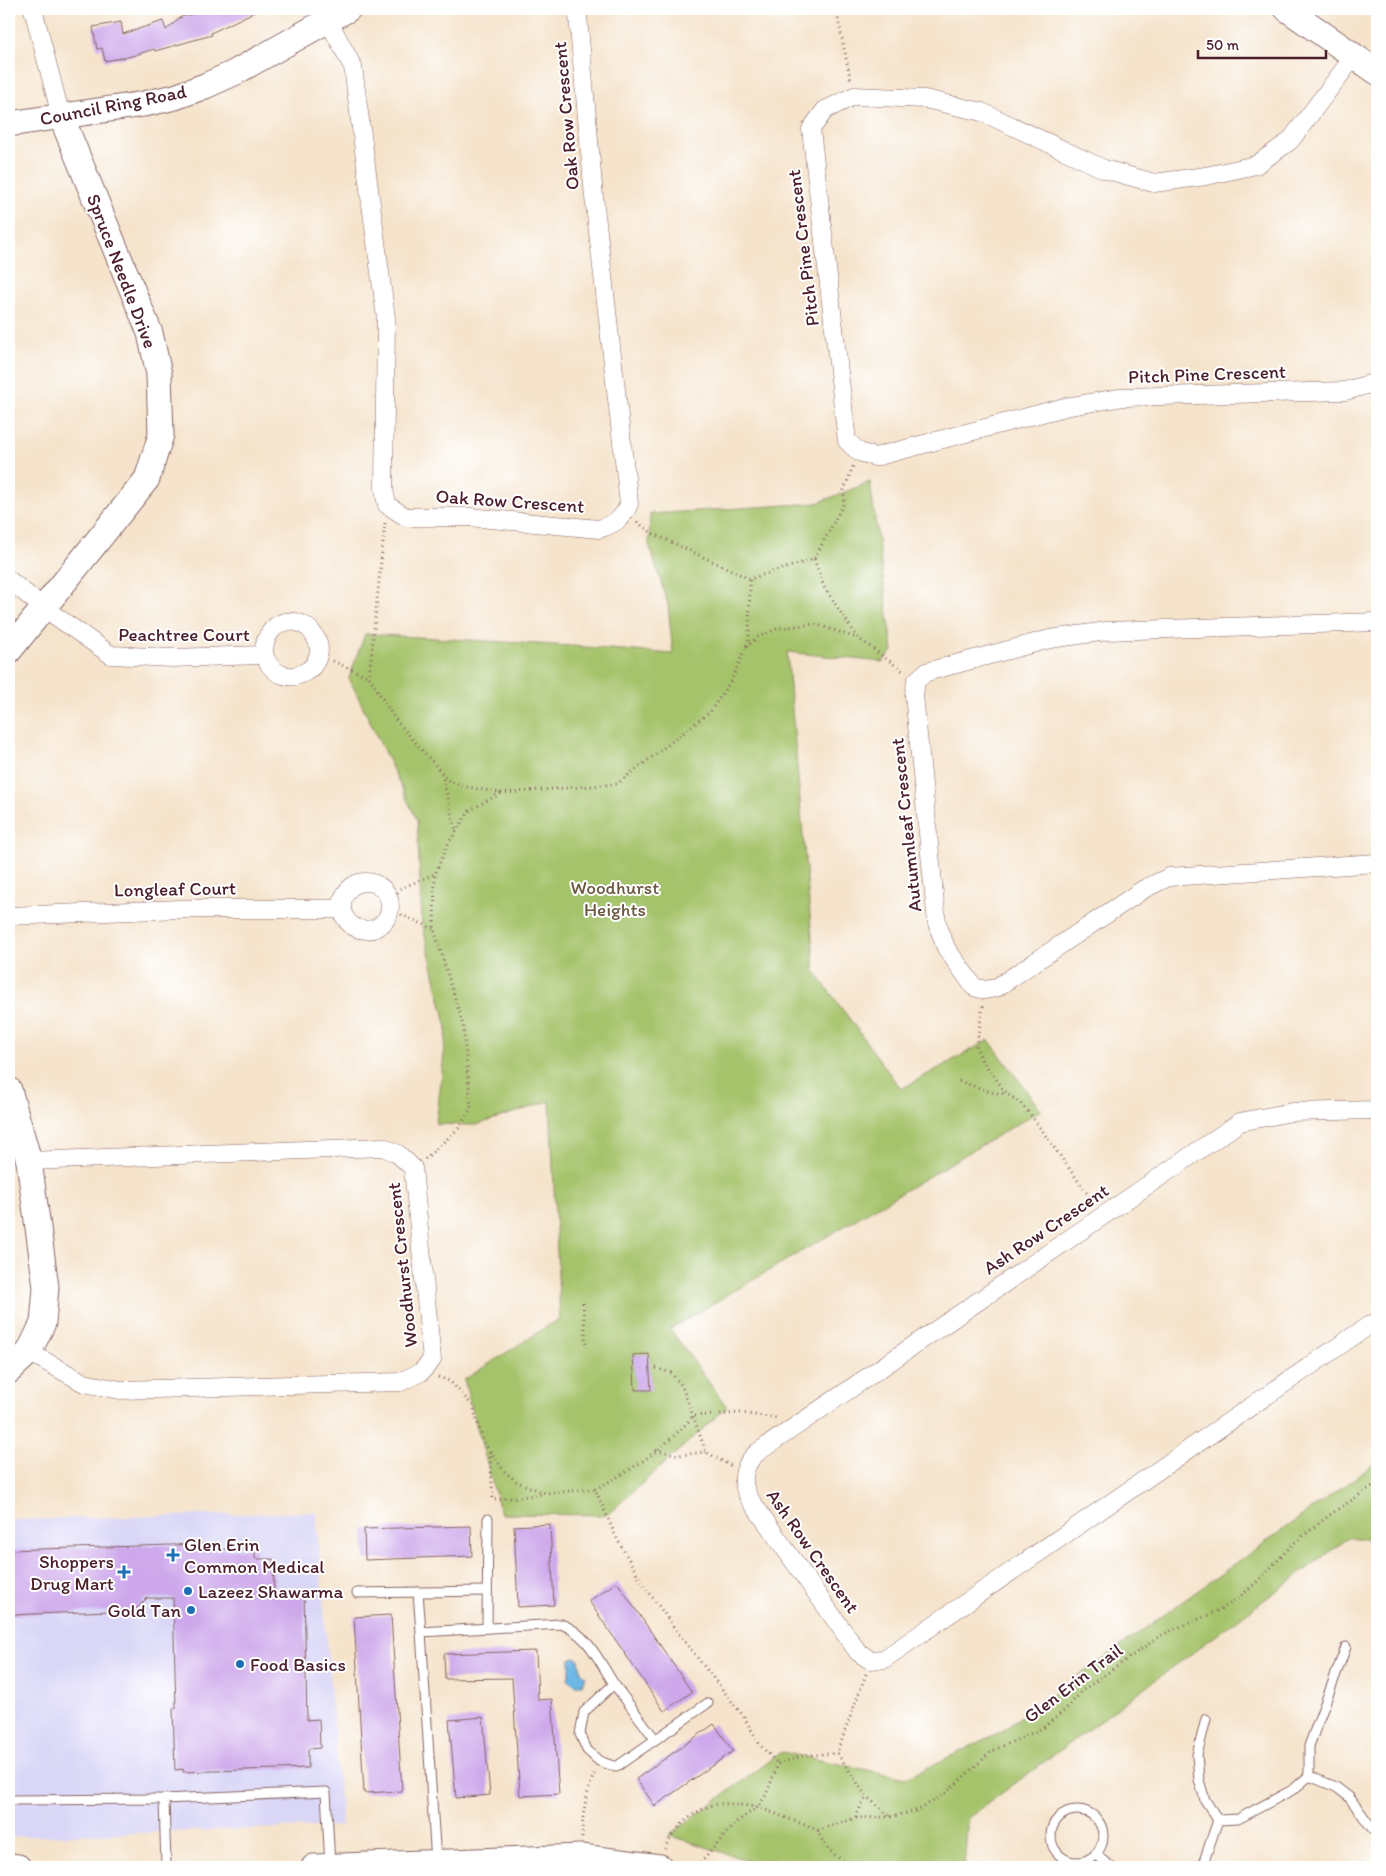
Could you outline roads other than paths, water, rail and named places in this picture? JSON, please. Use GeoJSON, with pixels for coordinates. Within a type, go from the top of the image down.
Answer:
{"type":"FeatureCollection","features":[{"type":"Feature","properties":{"kind":"street"},"geometry":{"type":"LineString","coordinates":[[33,9],[61,116]]}},
{"type":"Feature","properties":{"kind":"street","name":"Oak Row Crescent"},"geometry":{"type":"LineString","coordinates":[[333,13],[353,67],[386,318],[384,489],[387,504],[406,517],[469,517],[599,529],[613,524],[625,514],[629,504],[594,197],[578,16],[575,9]]}},
{"type":"Feature","properties":{"kind":"street"},"geometry":{"type":"LineString","coordinates":[[1287,9],[1377,72]]}},
{"type":"Feature","properties":{"kind":"street","name":"Council Ring Road"},"geometry":{"type":"LineString","coordinates":[[9,124],[144,104],[175,97],[234,74],[333,13]]}},
{"type":"Feature","properties":{"kind":"street","name":"Pitch Pine Crescent"},"geometry":{"type":"LineString","coordinates":[[1355,55],[1290,140],[1256,164],[1206,176],[1154,183],[1104,169],[982,112],[925,99],[854,96],[825,110],[811,129],[847,442],[858,452],[874,457],[1065,407],[1124,397],[1345,391],[1377,382]]}},
{"type":"Feature","properties":{"kind":"street","name":"Spruce Needle Drive"},"geometry":{"type":"LineString","coordinates":[[9,651],[147,478],[160,435],[159,374],[150,333],[61,116]]}},
{"type":"Feature","properties":{"kind":"street","name":"Peachtree Court"},"geometry":{"type":"LineString","coordinates":[[9,580],[44,608],[111,655],[172,658],[264,655]]}},
{"type":"Feature","properties":{"kind":"street","name":"Peachtree Court"},"geometry":{"type":"LineString","coordinates":[[292,622],[310,629],[316,637],[319,646],[318,656],[314,665],[300,676],[291,677],[274,671],[264,655],[264,645],[267,636],[273,628],[282,623],[292,622]]}},
{"type":"Feature","properties":{"kind":"street","name":"Autumnleaf Crescent"},"geometry":{"type":"LineString","coordinates":[[1377,622],[1107,631],[1040,642],[926,672],[916,681],[914,695],[937,922],[946,948],[974,987],[985,990],[996,988],[1144,888],[1169,877],[1377,863]]}},
{"type":"Feature","properties":{"kind":"street"},"geometry":{"type":"LineString","coordinates":[[364,882],[374,884],[382,889],[390,906],[387,918],[378,927],[366,930],[355,928],[350,924],[346,920],[342,909],[343,899],[347,891],[355,885],[364,882]]}},
{"type":"Feature","properties":{"kind":"street","name":"Longleaf Court"},"geometry":{"type":"LineString","coordinates":[[9,916],[180,909],[342,909]]}},
{"type":"Feature","properties":{"kind":"street"},"geometry":{"type":"LineString","coordinates":[[9,1090],[29,1161],[46,1287],[43,1323],[29,1352],[9,1371]]}},
{"type":"Feature","properties":{"kind":"street","name":"Ash Row Crescent"},"geometry":{"type":"LineString","coordinates":[[1377,1110],[1292,1112],[1240,1122],[754,1455],[744,1473],[744,1483],[749,1498],[858,1652],[870,1660],[881,1660],[1368,1326],[1377,1322]]}},
{"type":"Feature","properties":{"kind":"street","name":"Woodhurst Crescent"},"geometry":{"type":"LineString","coordinates":[[29,1161],[383,1147],[398,1154],[413,1168],[432,1360],[421,1372],[400,1382],[120,1390],[84,1383],[29,1352]]}},
{"type":"Feature","properties":{"kind":"street"},"geometry":{"type":"LineString","coordinates":[[324,1867],[582,1857],[659,1867]]}},
{"type":"Feature","properties":{"kind":"street"},"geometry":{"type":"LineString","coordinates":[[9,1866],[18,1867]]}},
{"type":"Feature","properties":{"kind":"lane"},"geometry":{"type":"LineString","coordinates":[[487,1628],[488,1519]]}},
{"type":"Feature","properties":{"kind":"lane"},"geometry":{"type":"LineString","coordinates":[[357,1592],[487,1590]]}},
{"type":"Feature","properties":{"kind":"lane"},"geometry":{"type":"LineString","coordinates":[[418,1592],[436,1862]]}},
{"type":"Feature","properties":{"kind":"lane"},"geometry":{"type":"LineString","coordinates":[[421,1632],[561,1624],[574,1629],[585,1639],[614,1684],[655,1739]]}},
{"type":"Feature","properties":{"kind":"lane"},"geometry":{"type":"LineString","coordinates":[[1218,1820],[1238,1819],[1294,1790],[1309,1776],[1308,1746],[1346,1648]]}},
{"type":"Feature","properties":{"kind":"lane"},"geometry":{"type":"LineString","coordinates":[[614,1684],[584,1712],[580,1734],[587,1750],[599,1761],[616,1767],[708,1703]]}},
{"type":"Feature","properties":{"kind":"lane"},"geometry":{"type":"LineString","coordinates":[[1206,1719],[1197,1755],[1199,1780],[1205,1800],[1218,1820]]}},
{"type":"Feature","properties":{"kind":"lane"},"geometry":{"type":"LineString","coordinates":[[1309,1776],[1336,1787],[1349,1797],[1377,1835]]}},
{"type":"Feature","properties":{"kind":"lane"},"geometry":{"type":"LineString","coordinates":[[9,1800],[164,1799],[326,1792],[324,1867]]}},
{"type":"Feature","properties":{"kind":"lane"},"geometry":{"type":"LineString","coordinates":[[164,1799],[166,1867]]}},
{"type":"Feature","properties":{"kind":"lane"},"geometry":{"type":"LineString","coordinates":[[1075,1810],[1084,1810],[1093,1814],[1103,1829],[1104,1838],[1101,1848],[1096,1855],[1080,1863],[1070,1862],[1062,1858],[1055,1851],[1051,1834],[1053,1825],[1059,1817],[1066,1812],[1075,1810]]}},
{"type":"Feature","properties":{"kind":"lane"},"geometry":{"type":"LineString","coordinates":[[1202,1867],[1218,1820]]}},
{"type":"Feature","properties":{"kind":"lane"},"geometry":{"type":"LineString","coordinates":[[1096,1855],[1110,1867]]}},
{"type":"Feature","properties":{"kind":"water"},"geometry":{"type":"Polygon","coordinates":[[[574,1657],[579,1659],[581,1671],[586,1676],[582,1685],[575,1685],[568,1679],[570,1659],[574,1657]]]}},
{"type":"Feature","properties":{"kind":"place","name":"Glen Erin Common Medical"},"geometry":{"type":"Point","coordinates":[173,1555]}},
{"type":"Feature","properties":{"kind":"place","name":"Shoppers Drug Mart"},"geometry":{"type":"Point","coordinates":[124,1572]}},
{"type":"Feature","properties":{"kind":"place","name":"Lazeez Shawarma"},"geometry":{"type":"Point","coordinates":[188,1591]}},
{"type":"Feature","properties":{"kind":"place","name":"Gold Tan"},"geometry":{"type":"Point","coordinates":[191,1610]}},
{"type":"Feature","properties":{"kind":"place","name":"Food Basics"},"geometry":{"type":"Point","coordinates":[240,1664]}},
{"type":"Feature","properties":{"kind":"park label","name":"Woodhurst Heights"},"geometry":{"type":"Point","coordinates":[615,898]}}]}
